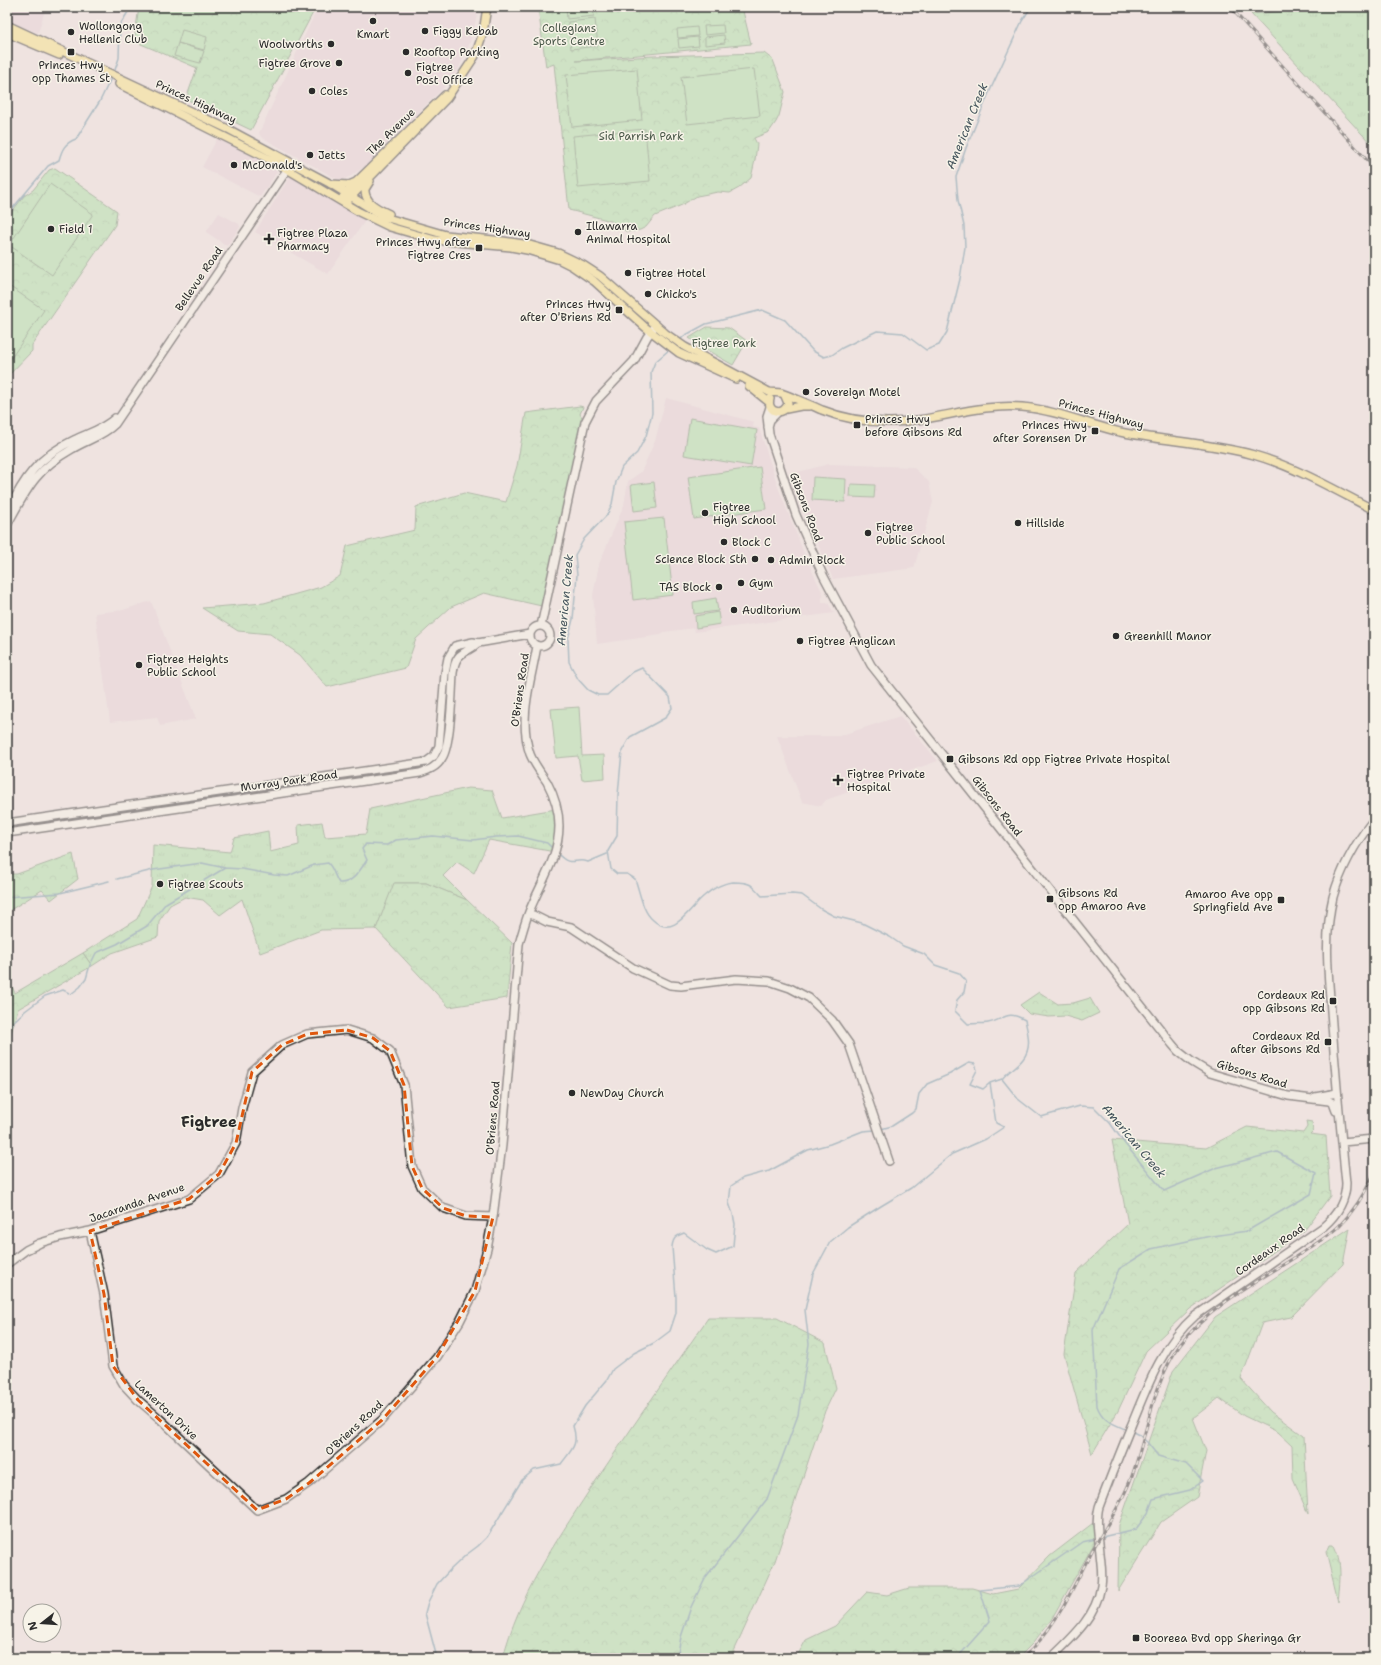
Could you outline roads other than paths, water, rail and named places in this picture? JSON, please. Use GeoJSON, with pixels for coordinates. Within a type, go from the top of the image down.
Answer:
{"type":"FeatureCollection","features":[{"type":"Feature","properties":{"kind":"main road","name":"The Avenue"},"geometry":{"type":"LineString","coordinates":[[348,195],[378,170],[441,105],[458,82],[470,64],[480,44],[483,33],[486,7]]}},
{"type":"Feature","properties":{"kind":"main road","name":"Princes Highway"},"geometry":{"type":"LineString","coordinates":[[7,25],[106,75]]}},
{"type":"Feature","properties":{"kind":"main road","name":"Princes Highway"},"geometry":{"type":"LineString","coordinates":[[7,33],[228,129],[290,166],[343,202],[380,222],[422,237],[444,241],[527,250],[560,260],[594,281],[651,332],[679,353],[747,385],[769,404]]}},
{"type":"Feature","properties":{"kind":"main road","name":"The Avenue"},"geometry":{"type":"LineString","coordinates":[[343,202],[356,182],[458,82]]}},
{"type":"Feature","properties":{"kind":"main road","name":"Princes Highway"},"geometry":{"type":"LineString","coordinates":[[290,166],[331,184],[384,217],[416,227],[459,237],[521,243],[558,253],[583,265],[600,276],[665,333],[685,347],[765,390],[776,394]]}},
{"type":"Feature","properties":{"kind":"main road"},"geometry":{"type":"LineString","coordinates":[[378,170],[365,188],[366,199],[384,211],[416,227]]}},
{"type":"Feature","properties":{"kind":"main road"},"geometry":{"type":"LineString","coordinates":[[331,184],[349,185],[356,182]]}},
{"type":"Feature","properties":{"kind":"main road"},"geometry":{"type":"LineString","coordinates":[[776,394],[785,396],[788,403],[786,409],[778,412],[773,411],[769,404],[772,395],[776,394]]}},
{"type":"Feature","properties":{"kind":"main road","name":"Princes Highway"},"geometry":{"type":"LineString","coordinates":[[785,396],[800,399],[812,406],[854,419],[886,422],[925,419],[998,407],[1023,407],[1043,410],[1097,426],[1133,434],[1233,450],[1260,457],[1295,470],[1374,510]]}},
{"type":"Feature","properties":{"kind":"main road","name":"Princes Highway"},"geometry":{"type":"LineString","coordinates":[[786,409],[801,406],[812,406]]}},
{"type":"Feature","properties":{"kind":"street","name":"Bellevue Road"},"geometry":{"type":"LineString","coordinates":[[7,525],[24,493],[38,474],[54,460],[111,427],[120,416],[290,166]]}},
{"type":"Feature","properties":{"kind":"street"},"geometry":{"type":"LineString","coordinates":[[478,643],[462,653],[456,662],[453,673],[447,748],[440,762],[430,769],[426,762],[434,756],[438,746],[445,673],[452,649],[459,645],[473,642],[478,643],[530,634],[534,628],[541,626],[585,422],[596,401],[634,361],[656,325]]}},
{"type":"Feature","properties":{"kind":"street","name":"Gibsons Road"},"geometry":{"type":"LineString","coordinates":[[769,404],[767,416],[768,429],[785,486],[807,541],[833,596],[871,665],[1178,1051],[1210,1073],[1288,1096],[1324,1100],[1333,1103],[1340,1127]]}},
{"type":"Feature","properties":{"kind":"street","name":"Bellevue Road"},"geometry":{"type":"LineString","coordinates":[[7,513],[19,488],[33,468],[56,450],[110,423],[125,407]]}},
{"type":"Feature","properties":{"kind":"street"},"geometry":{"type":"LineString","coordinates":[[768,429],[770,420],[778,412]]}},
{"type":"Feature","properties":{"kind":"street","name":"O'Briens Road"},"geometry":{"type":"LineString","coordinates":[[537,646],[546,643],[549,637],[548,631],[541,626]]}},
{"type":"Feature","properties":{"kind":"street","name":"O'Briens Road"},"geometry":{"type":"LineString","coordinates":[[530,634],[532,642],[537,646]]}},
{"type":"Feature","properties":{"kind":"street","name":"O'Briens Road"},"geometry":{"type":"LineString","coordinates":[[257,1510],[286,1499],[309,1483],[382,1420],[437,1357],[460,1320],[475,1291],[487,1250],[493,1217],[502,1145],[519,944],[529,913],[555,852],[559,828],[553,796],[531,756],[525,735],[524,719],[537,646]]}},
{"type":"Feature","properties":{"kind":"street","name":"Murray Park Road"},"geometry":{"type":"LineString","coordinates":[[7,823],[426,762]]}},
{"type":"Feature","properties":{"kind":"street","name":"Murray Park Road"},"geometry":{"type":"LineString","coordinates":[[7,833],[412,774],[430,769]]}},
{"type":"Feature","properties":{"kind":"street","name":"Cordeaux Road"},"geometry":{"type":"LineString","coordinates":[[1051,1658],[1084,1624],[1096,1605],[1101,1586],[1102,1573],[1097,1518],[1099,1507],[1154,1371],[1171,1343],[1187,1323],[1199,1312],[1323,1227],[1333,1217],[1341,1205],[1346,1190],[1327,965],[1329,918],[1334,893],[1343,870],[1357,844],[1374,819]]}},
{"type":"Feature","properties":{"kind":"street"},"geometry":{"type":"LineString","coordinates":[[529,913],[547,922],[571,927],[633,968],[670,985],[681,986],[736,979],[769,981],[790,988],[809,998],[821,1008],[841,1031],[849,1044],[874,1113],[889,1161]]}},
{"type":"Feature","properties":{"kind":"street","name":"Jacaranda Avenue"},"geometry":{"type":"LineString","coordinates":[[7,1264],[26,1250],[40,1243],[90,1231],[189,1199],[219,1174],[236,1143],[242,1108],[252,1072],[282,1045],[307,1034],[347,1030],[373,1038],[390,1051],[404,1085],[412,1166],[422,1188],[443,1208],[466,1216],[493,1217]]}},
{"type":"Feature","properties":{"kind":"street","name":"Gibsons Road"},"geometry":{"type":"LineString","coordinates":[[1309,1099],[1337,1093]]}},
{"type":"Feature","properties":{"kind":"street"},"geometry":{"type":"LineString","coordinates":[[1342,1142],[1374,1139]]}},
{"type":"Feature","properties":{"kind":"street","name":"Lamerton Drive"},"geometry":{"type":"LineString","coordinates":[[90,1231],[104,1294],[113,1366],[124,1385],[138,1400],[257,1510]]}},
{"type":"Feature","properties":{"kind":"waterway"},"geometry":{"type":"LineString","coordinates":[[114,73],[119,58],[120,25],[131,7]]}},
{"type":"Feature","properties":{"kind":"waterway","name":"American Creek"},"geometry":{"type":"LineString","coordinates":[[679,341],[684,336],[706,324],[762,310],[785,320],[813,351],[824,357],[832,355],[842,348],[877,331],[903,333],[926,350],[939,345],[947,332],[960,279],[965,247],[964,226],[958,200],[956,177],[966,148],[988,95],[1022,21],[1031,7]]}},
{"type":"Feature","properties":{"kind":"waterway"},"geometry":{"type":"LineString","coordinates":[[7,215],[48,166],[59,160],[67,145],[76,139],[100,101],[112,76]]}},
{"type":"Feature","properties":{"kind":"waterway","name":"American Creek"},"geometry":{"type":"LineString","coordinates":[[670,349],[655,362],[651,372],[652,413],[646,436],[637,453],[622,467],[616,482],[612,504],[607,515],[584,539],[575,555],[577,575],[573,619],[568,639],[569,662],[578,679],[588,690],[598,695],[607,695],[633,672],[642,668],[670,697],[672,708],[665,718],[630,737],[622,751],[618,795],[617,836],[608,851],[611,869],[617,874],[627,874],[635,879],[646,912],[653,920],[661,925],[668,926],[681,920],[704,896],[717,887],[733,882],[745,883],[751,885],[762,896],[792,894],[802,895],[821,909],[834,916],[862,923],[890,937],[903,946],[924,954],[935,965],[959,973],[966,981],[964,992],[957,1000],[955,1011],[968,1024],[994,1022],[1009,1015],[1014,1015],[1025,1020],[1028,1050],[1021,1062],[1002,1079],[1018,1099],[1041,1117],[1080,1106],[1094,1107],[1110,1123],[1125,1144],[1164,1191],[1216,1168],[1277,1152],[1316,1173],[1311,1194],[1247,1231],[1206,1237],[1151,1249],[1119,1269],[1093,1330],[1097,1406],[1105,1419],[1127,1430]]}},
{"type":"Feature","properties":{"kind":"waterway"},"geometry":{"type":"LineString","coordinates":[[7,1037],[11,1024],[45,996],[63,990],[71,994],[80,987],[86,979],[90,965],[96,953],[117,944],[147,926],[166,903],[225,868],[288,876],[314,865],[328,863],[339,883],[344,883],[356,876],[367,860],[362,849],[366,844],[387,845],[396,840],[433,836],[473,840],[518,836],[547,843],[553,849]]}},
{"type":"Feature","properties":{"kind":"waterway"},"geometry":{"type":"LineString","coordinates":[[557,853],[562,858],[570,862],[588,862],[607,854]]}},
{"type":"Feature","properties":{"kind":"waterway"},"geometry":{"type":"LineString","coordinates":[[117,879],[153,870],[202,863],[225,868]]}},
{"type":"Feature","properties":{"kind":"waterway"},"geometry":{"type":"LineString","coordinates":[[7,897],[60,893],[109,881]]}},
{"type":"Feature","properties":{"kind":"waterway"},"geometry":{"type":"LineString","coordinates":[[881,1129],[892,1126],[912,1113],[916,1109],[919,1094],[927,1084],[950,1074],[969,1063],[975,1064],[977,1070],[970,1084],[983,1089],[990,1083],[1002,1079]]}},
{"type":"Feature","properties":{"kind":"waterway"},"geometry":{"type":"LineString","coordinates":[[677,1658],[681,1637],[691,1607],[705,1578],[767,1499],[798,1415],[809,1344],[805,1310],[813,1274],[830,1242],[848,1227],[911,1188],[952,1154],[986,1139],[1004,1127],[996,1123],[990,1083]]}},
{"type":"Feature","properties":{"kind":"waterway"},"geometry":{"type":"LineString","coordinates":[[437,1658],[425,1613],[428,1602],[437,1584],[450,1570],[487,1537],[522,1480],[534,1470],[561,1464],[575,1442],[575,1432],[573,1426],[585,1406],[607,1380],[613,1369],[634,1353],[654,1343],[670,1331],[676,1313],[672,1247],[675,1238],[684,1233],[707,1250],[716,1254],[733,1246],[735,1224],[729,1203],[731,1186],[743,1178],[769,1171],[808,1150],[830,1144],[863,1131],[875,1130]]}},
{"type":"Feature","properties":{"kind":"waterway","name":"American Creek"},"geometry":{"type":"LineString","coordinates":[[1102,1537],[1136,1529],[1148,1513],[1153,1499],[1190,1490],[1203,1481],[1186,1464],[1158,1456],[1147,1442],[1139,1435],[1131,1431]]}},
{"type":"Feature","properties":{"kind":"waterway","name":"American Creek"},"geometry":{"type":"LineString","coordinates":[[957,1658],[990,1621],[980,1590],[1019,1586],[1082,1542],[1096,1539]]}},
{"type":"Feature","properties":{"kind":"railway"},"geometry":{"type":"LineString","coordinates":[[1230,7],[1374,168]]}},
{"type":"Feature","properties":{"kind":"railway"},"geometry":{"type":"LineString","coordinates":[[1023,1658],[1035,1647],[1063,1607],[1093,1549],[1121,1500],[1134,1470],[1152,1405],[1158,1389],[1171,1359],[1180,1345],[1192,1331],[1220,1306],[1316,1244],[1336,1229],[1355,1207],[1374,1174]]}},
{"type":"Feature","properties":{"kind":"place","name":"Kmart"},"geometry":{"type":"Point","coordinates":[373,21]}},
{"type":"Feature","properties":{"kind":"place","name":"Figgy Kebab"},"geometry":{"type":"Point","coordinates":[425,31]}},
{"type":"Feature","properties":{"kind":"place","name":"Wollongong Hellenic Club"},"geometry":{"type":"Point","coordinates":[71,32]}},
{"type":"Feature","properties":{"kind":"place","name":"Woolworths"},"geometry":{"type":"Point","coordinates":[331,44]}},
{"type":"Feature","properties":{"kind":"place","name":"Princes Hwy opp Thames St"},"geometry":{"type":"Point","coordinates":[71,52]}},
{"type":"Feature","properties":{"kind":"place","name":"Rooftop Parking"},"geometry":{"type":"Point","coordinates":[406,52]}},
{"type":"Feature","properties":{"kind":"place","name":"Figtree Grove"},"geometry":{"type":"Point","coordinates":[339,63]}},
{"type":"Feature","properties":{"kind":"place","name":"Figtree Post Office"},"geometry":{"type":"Point","coordinates":[408,73]}},
{"type":"Feature","properties":{"kind":"place","name":"Coles"},"geometry":{"type":"Point","coordinates":[312,91]}},
{"type":"Feature","properties":{"kind":"place","name":"Jetts"},"geometry":{"type":"Point","coordinates":[310,155]}},
{"type":"Feature","properties":{"kind":"place","name":"McDonald's"},"geometry":{"type":"Point","coordinates":[234,165]}},
{"type":"Feature","properties":{"kind":"place","name":"Field 1"},"geometry":{"type":"Point","coordinates":[51,229]}},
{"type":"Feature","properties":{"kind":"place","name":"Illawarra Animal Hospital"},"geometry":{"type":"Point","coordinates":[578,232]}},
{"type":"Feature","properties":{"kind":"place","name":"Figtree Plaza Pharmacy"},"geometry":{"type":"Point","coordinates":[269,239]}},
{"type":"Feature","properties":{"kind":"place","name":"Princes Hwy after Figtree Cres"},"geometry":{"type":"Point","coordinates":[479,248]}},
{"type":"Feature","properties":{"kind":"place","name":"Figtree Hotel"},"geometry":{"type":"Point","coordinates":[628,273]}},
{"type":"Feature","properties":{"kind":"place","name":"Chicko's"},"geometry":{"type":"Point","coordinates":[648,294]}},
{"type":"Feature","properties":{"kind":"place","name":"Princes Hwy after O'Briens Rd"},"geometry":{"type":"Point","coordinates":[619,310]}},
{"type":"Feature","properties":{"kind":"place","name":"Sovereign Motel"},"geometry":{"type":"Point","coordinates":[806,392]}},
{"type":"Feature","properties":{"kind":"place","name":"Princes Hwy before Gibsons Rd"},"geometry":{"type":"Point","coordinates":[857,425]}},
{"type":"Feature","properties":{"kind":"place","name":"Princes Hwy after Sorensen Dr"},"geometry":{"type":"Point","coordinates":[1095,431]}},
{"type":"Feature","properties":{"kind":"place","name":"Figtree High School"},"geometry":{"type":"Point","coordinates":[705,513]}},
{"type":"Feature","properties":{"kind":"place","name":"Hillside"},"geometry":{"type":"Point","coordinates":[1018,523]}},
{"type":"Feature","properties":{"kind":"place","name":"Figtree Public School"},"geometry":{"type":"Point","coordinates":[868,533]}},
{"type":"Feature","properties":{"kind":"place","name":"Block C"},"geometry":{"type":"Point","coordinates":[724,542]}},
{"type":"Feature","properties":{"kind":"place","name":"Science Block Sth"},"geometry":{"type":"Point","coordinates":[755,559]}},
{"type":"Feature","properties":{"kind":"place","name":"Admin Block"},"geometry":{"type":"Point","coordinates":[771,560]}},
{"type":"Feature","properties":{"kind":"place","name":"Gym"},"geometry":{"type":"Point","coordinates":[741,583]}},
{"type":"Feature","properties":{"kind":"place","name":"TAS Block"},"geometry":{"type":"Point","coordinates":[719,587]}},
{"type":"Feature","properties":{"kind":"place","name":"Auditorium"},"geometry":{"type":"Point","coordinates":[734,610]}},
{"type":"Feature","properties":{"kind":"place","name":"Greenhill Manor"},"geometry":{"type":"Point","coordinates":[1116,636]}},
{"type":"Feature","properties":{"kind":"place","name":"Figtree Anglican"},"geometry":{"type":"Point","coordinates":[800,641]}},
{"type":"Feature","properties":{"kind":"place","name":"Figtree Heights Public School"},"geometry":{"type":"Point","coordinates":[139,665]}},
{"type":"Feature","properties":{"kind":"place","name":"Gibsons Rd opp Figtree Private Hospital"},"geometry":{"type":"Point","coordinates":[950,759]}},
{"type":"Feature","properties":{"kind":"place","name":"Figtree Private Hospital"},"geometry":{"type":"Point","coordinates":[838,780]}},
{"type":"Feature","properties":{"kind":"place","name":"Figtree Scouts"},"geometry":{"type":"Point","coordinates":[160,884]}},
{"type":"Feature","properties":{"kind":"place","name":"Gibsons Rd opp Amaroo Ave"},"geometry":{"type":"Point","coordinates":[1050,899]}},
{"type":"Feature","properties":{"kind":"place","name":"Amaroo Ave opp Springfield Ave"},"geometry":{"type":"Point","coordinates":[1281,900]}},
{"type":"Feature","properties":{"kind":"place","name":"Cordeaux Rd opp Gibsons Rd"},"geometry":{"type":"Point","coordinates":[1333,1001]}},
{"type":"Feature","properties":{"kind":"place","name":"Cordeaux Rd after Gibsons Rd"},"geometry":{"type":"Point","coordinates":[1328,1042]}},
{"type":"Feature","properties":{"kind":"place","name":"NewDay Church"},"geometry":{"type":"Point","coordinates":[572,1093]}},
{"type":"Feature","properties":{"kind":"place","name":"Booreea Bvd opp Sheringa Gr"},"geometry":{"type":"Point","coordinates":[1136,1638]}},
{"type":"Feature","properties":{"kind":"district","name":"Figtree"},"geometry":{"type":"Point","coordinates":[209,1122]}},
{"type":"Feature","properties":{"kind":"park label","name":"Collegians Sports Centre"},"geometry":{"type":"Point","coordinates":[569,34]}},
{"type":"Feature","properties":{"kind":"park label","name":"Sid Parrish Park"},"geometry":{"type":"Point","coordinates":[641,136]}},
{"type":"Feature","properties":{"kind":"park label","name":"Figtree Park"},"geometry":{"type":"Point","coordinates":[724,343]}}]}
